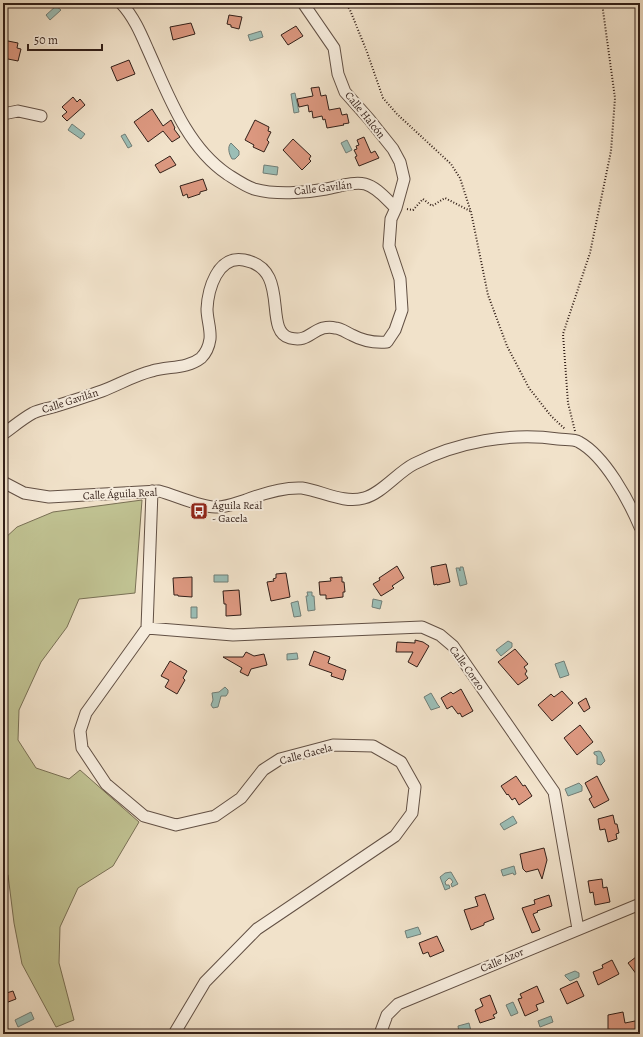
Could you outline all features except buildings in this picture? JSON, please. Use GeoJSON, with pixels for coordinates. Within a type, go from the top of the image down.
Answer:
{"type":"FeatureCollection","features":[{"type":"Feature","properties":{"kind":"street","name":"Calle Gavilán"},"geometry":{"type":"LineString","coordinates":[[3,434],[33,413],[101,391],[152,371],[175,368],[195,362],[204,355],[209,346],[210,338],[207,310],[210,289],[216,275],[224,265],[234,260],[243,260],[256,264],[265,272],[272,282],[277,323],[282,333],[288,338],[300,340],[324,328],[337,328],[373,343],[386,342],[395,330],[402,310],[400,279],[389,246],[391,219],[396,208],[373,188],[365,184],[354,183],[325,190],[275,193],[252,188],[226,173],[204,154],[185,128],[137,26],[127,9],[121,3]]}},
{"type":"Feature","properties":{"kind":"street","name":"Calle Halcón"},"geometry":{"type":"LineString","coordinates":[[303,3],[334,48],[338,74],[345,92],[393,149],[400,162],[404,179],[396,208]]}},
{"type":"Feature","properties":{"kind":"street"},"geometry":{"type":"LineString","coordinates":[[3,114],[18,111],[41,116]]}},
{"type":"Feature","properties":{"kind":"street","name":"Calle Águila Real"},"geometry":{"type":"LineString","coordinates":[[3,482],[24,492],[49,497],[159,491],[202,505],[216,507],[230,506],[282,489],[302,488],[350,499],[365,498],[413,464],[448,449],[493,440],[540,436],[578,441]]}},
{"type":"Feature","properties":{"kind":"street"},"geometry":{"type":"LineString","coordinates":[[578,441],[593,451],[603,463],[622,493],[640,527]]}},
{"type":"Feature","properties":{"kind":"street"},"geometry":{"type":"LineString","coordinates":[[146,628],[152,491]]}},
{"type":"Feature","properties":{"kind":"street","name":"Calle Corzo"},"geometry":{"type":"LineString","coordinates":[[146,628],[232,635],[422,627],[440,635],[453,646],[554,792],[578,929]]}},
{"type":"Feature","properties":{"kind":"street","name":"Calle Gacela"},"geometry":{"type":"LineString","coordinates":[[146,628],[86,713],[80,732],[82,748],[106,784],[144,816],[176,825],[215,816],[241,798],[263,770],[280,759],[333,745],[373,746],[401,762],[415,787],[412,813],[395,836],[257,930],[205,982],[174,1034]]}},
{"type":"Feature","properties":{"kind":"street","name":"Calle Azor"},"geometry":{"type":"LineString","coordinates":[[380,1034],[387,1015],[398,1004],[640,904]]}},
{"type":"Feature","properties":{"kind":"path"},"geometry":{"type":"LineString","coordinates":[[345,3],[350,10],[383,98],[451,164],[460,178],[471,212],[488,295],[507,346],[529,388],[551,416],[578,441]]}},
{"type":"Feature","properties":{"kind":"path"},"geometry":{"type":"LineString","coordinates":[[578,441],[568,403],[563,334],[590,253],[612,151],[615,98],[602,3]]}},
{"type":"Feature","properties":{"kind":"path"},"geometry":{"type":"LineString","coordinates":[[396,208],[413,210],[423,199],[432,206],[445,198],[471,212]]}},
{"type":"Feature","properties":{"kind":"green space"},"geometry":{"type":"Polygon","coordinates":[[[142,500],[135,593],[79,599],[67,627],[41,662],[19,710],[18,740],[36,768],[69,779],[80,770],[139,822],[113,866],[78,888],[60,927],[59,963],[74,1020],[56,1027],[22,964],[14,923],[8,875],[3,869],[3,540],[17,527],[53,512],[142,500]]]}},
{"type":"Feature","properties":{"kind":"water"},"geometry":{"type":"Polygon","coordinates":[[[56,6],[61,10],[50,20],[46,15],[56,6]]]}},
{"type":"Feature","properties":{"kind":"water"},"geometry":{"type":"Polygon","coordinates":[[[261,31],[263,37],[250,41],[248,35],[261,31]]]}},
{"type":"Feature","properties":{"kind":"water"},"geometry":{"type":"Polygon","coordinates":[[[295,93],[299,112],[294,113],[291,94],[295,93]]]}},
{"type":"Feature","properties":{"kind":"water"},"geometry":{"type":"Polygon","coordinates":[[[72,124],[85,134],[81,139],[68,130],[72,124]]]}},
{"type":"Feature","properties":{"kind":"water"},"geometry":{"type":"Polygon","coordinates":[[[125,134],[132,146],[128,148],[121,136],[125,134]]]}},
{"type":"Feature","properties":{"kind":"water"},"geometry":{"type":"Polygon","coordinates":[[[347,140],[352,150],[346,153],[341,143],[347,140]]]}},
{"type":"Feature","properties":{"kind":"water"},"geometry":{"type":"Polygon","coordinates":[[[231,143],[239,151],[239,155],[235,159],[232,159],[229,153],[229,146],[231,143]]]}},
{"type":"Feature","properties":{"kind":"water"},"geometry":{"type":"Polygon","coordinates":[[[264,165],[278,167],[277,175],[263,173],[264,165]]]}},
{"type":"Feature","properties":{"kind":"water"},"geometry":{"type":"Polygon","coordinates":[[[460,567],[463,567],[467,584],[460,586],[456,568],[459,568],[460,571],[460,567]]]}},
{"type":"Feature","properties":{"kind":"water"},"geometry":{"type":"Polygon","coordinates":[[[214,575],[228,575],[228,582],[214,582],[214,575]]]}},
{"type":"Feature","properties":{"kind":"water"},"geometry":{"type":"Polygon","coordinates":[[[307,592],[312,592],[312,596],[314,596],[315,610],[308,611],[306,596],[308,596],[307,592]]]}},
{"type":"Feature","properties":{"kind":"water"},"geometry":{"type":"Polygon","coordinates":[[[373,599],[382,601],[380,609],[372,607],[373,599]]]}},
{"type":"Feature","properties":{"kind":"water"},"geometry":{"type":"Polygon","coordinates":[[[298,601],[301,616],[294,617],[291,603],[298,601]]]}},
{"type":"Feature","properties":{"kind":"water"},"geometry":{"type":"Polygon","coordinates":[[[191,607],[197,607],[197,618],[191,618],[191,607]]]}},
{"type":"Feature","properties":{"kind":"water"},"geometry":{"type":"Polygon","coordinates":[[[508,641],[512,643],[512,647],[501,656],[496,650],[508,641]]]}},
{"type":"Feature","properties":{"kind":"water"},"geometry":{"type":"Polygon","coordinates":[[[297,653],[298,659],[287,660],[287,654],[297,653]]]}},
{"type":"Feature","properties":{"kind":"water"},"geometry":{"type":"Polygon","coordinates":[[[564,661],[569,675],[560,678],[555,664],[564,661]]]}},
{"type":"Feature","properties":{"kind":"water"},"geometry":{"type":"Polygon","coordinates":[[[225,687],[228,690],[228,693],[226,696],[221,696],[218,707],[213,708],[211,705],[213,700],[212,693],[219,692],[225,687]]]}},
{"type":"Feature","properties":{"kind":"water"},"geometry":{"type":"Polygon","coordinates":[[[431,693],[440,707],[431,710],[424,697],[431,693]]]}},
{"type":"Feature","properties":{"kind":"water"},"geometry":{"type":"Polygon","coordinates":[[[594,752],[601,752],[605,761],[601,765],[597,764],[597,756],[594,754],[594,752]]]}},
{"type":"Feature","properties":{"kind":"water"},"geometry":{"type":"Polygon","coordinates":[[[579,783],[582,786],[582,791],[568,796],[565,789],[579,783]]]}},
{"type":"Feature","properties":{"kind":"water"},"geometry":{"type":"Polygon","coordinates":[[[513,816],[517,823],[504,830],[500,824],[513,816]]]}},
{"type":"Feature","properties":{"kind":"water"},"geometry":{"type":"Polygon","coordinates":[[[514,866],[516,874],[514,875],[513,873],[503,876],[501,870],[514,866]]]}},
{"type":"Feature","properties":{"kind":"water"},"geometry":{"type":"Polygon","coordinates":[[[451,872],[458,884],[452,887],[451,884],[453,882],[449,878],[445,882],[450,888],[445,890],[440,877],[445,873],[451,872]]]}},
{"type":"Feature","properties":{"kind":"water"},"geometry":{"type":"Polygon","coordinates":[[[418,927],[421,934],[407,938],[405,931],[418,927]]]}},
{"type":"Feature","properties":{"kind":"water"},"geometry":{"type":"Polygon","coordinates":[[[575,971],[579,973],[579,977],[570,981],[565,976],[565,975],[575,971]]]}},
{"type":"Feature","properties":{"kind":"water"},"geometry":{"type":"Polygon","coordinates":[[[513,1002],[518,1013],[511,1016],[506,1005],[513,1002]]]}},
{"type":"Feature","properties":{"kind":"water"},"geometry":{"type":"Polygon","coordinates":[[[31,1012],[34,1019],[18,1027],[15,1020],[31,1012]]]}},
{"type":"Feature","properties":{"kind":"water"},"geometry":{"type":"Polygon","coordinates":[[[551,1016],[553,1022],[540,1027],[538,1021],[551,1016]]]}},
{"type":"Feature","properties":{"kind":"water"},"geometry":{"type":"Polygon","coordinates":[[[469,1023],[471,1031],[459,1033],[458,1026],[469,1023]]]}},
{"type":"Feature","properties":{"kind":"place","name":"Águila Real - Gacela"},"geometry":{"type":"Point","coordinates":[199,511]}}]}
